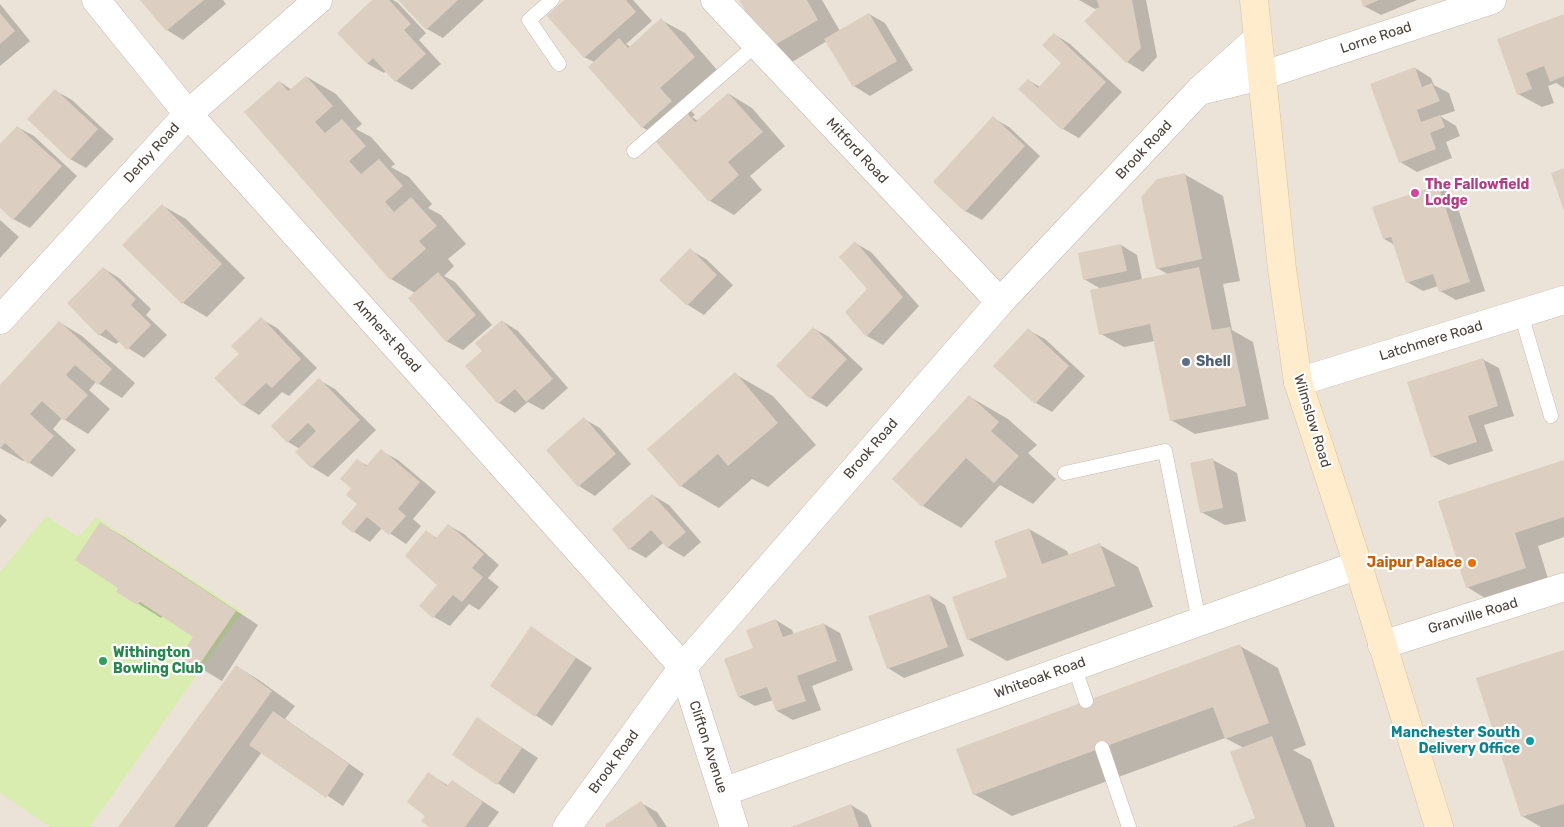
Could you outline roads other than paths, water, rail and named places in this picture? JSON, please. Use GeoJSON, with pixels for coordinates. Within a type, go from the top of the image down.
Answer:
{"type":"FeatureCollection","features":[{"type":"Feature","properties":{"kind":"main road","name":"Wilmslow Road"},"geometry":{"type":"LineString","coordinates":[[1254,0],[1282,269],[1298,382],[1358,566],[1439,827]]}},
{"type":"Feature","properties":{"kind":"street","name":"Amherst Road"},"geometry":{"type":"LineString","coordinates":[[96,0],[188,114],[682,667]]}},
{"type":"Feature","properties":{"kind":"street","name":"Derby Road"},"geometry":{"type":"LineString","coordinates":[[0,320],[188,114],[318,0]]}},
{"type":"Feature","properties":{"kind":"street","name":"Mitford Road"},"geometry":{"type":"LineString","coordinates":[[715,0],[1000,302]]}},
{"type":"Feature","properties":{"kind":"street","name":"Lorne Road"},"geometry":{"type":"LineString","coordinates":[[1261,76],[1492,0]]}},
{"type":"Feature","properties":{"kind":"street","name":"Brook Road"},"geometry":{"type":"LineString","coordinates":[[567,827],[682,667],[1000,302],[1199,91],[1257,39]]}},
{"type":"Feature","properties":{"kind":"street"},"geometry":{"type":"LineString","coordinates":[[1199,91],[1261,76]]}},
{"type":"Feature","properties":{"kind":"street","name":"Latchmere Road"},"geometry":{"type":"LineString","coordinates":[[1298,382],[1564,300]]}},
{"type":"Feature","properties":{"kind":"street","name":"Whiteoak Road"},"geometry":{"type":"LineString","coordinates":[[723,792],[1358,566]]}},
{"type":"Feature","properties":{"kind":"street","name":"Granville Road"},"geometry":{"type":"LineString","coordinates":[[1382,645],[1564,587]]}},
{"type":"Feature","properties":{"kind":"street","name":"Clifton Avenue"},"geometry":{"type":"LineString","coordinates":[[682,667],[734,827]]}},
{"type":"Feature","properties":{"kind":"lane"},"geometry":{"type":"LineString","coordinates":[[552,0],[528,20],[560,64]]}},
{"type":"Feature","properties":{"kind":"lane"},"geometry":{"type":"LineString","coordinates":[[634,151],[756,44]]}},
{"type":"Feature","properties":{"kind":"lane"},"geometry":{"type":"LineString","coordinates":[[1521,314],[1550,416]]}},
{"type":"Feature","properties":{"kind":"lane"},"geometry":{"type":"LineString","coordinates":[[1065,473],[1165,451],[1199,621]]}},
{"type":"Feature","properties":{"kind":"lane"},"geometry":{"type":"LineString","coordinates":[[1074,666],[1086,701]]}},
{"type":"Feature","properties":{"kind":"lane"},"geometry":{"type":"LineString","coordinates":[[1102,748],[1129,827]]}},
{"type":"Feature","properties":{"kind":"place","name":"The Fallowfield Lodge"},"geometry":{"type":"Point","coordinates":[1415,193]}},
{"type":"Feature","properties":{"kind":"place","name":"Shell"},"geometry":{"type":"Point","coordinates":[1186,362]}},
{"type":"Feature","properties":{"kind":"place","name":"Jaipur Palace"},"geometry":{"type":"Point","coordinates":[1472,563]}},
{"type":"Feature","properties":{"kind":"place","name":"Withington Bowling Club"},"geometry":{"type":"Point","coordinates":[103,661]}},
{"type":"Feature","properties":{"kind":"place","name":"Manchester South Delivery Office"},"geometry":{"type":"Point","coordinates":[1530,741]}}]}
